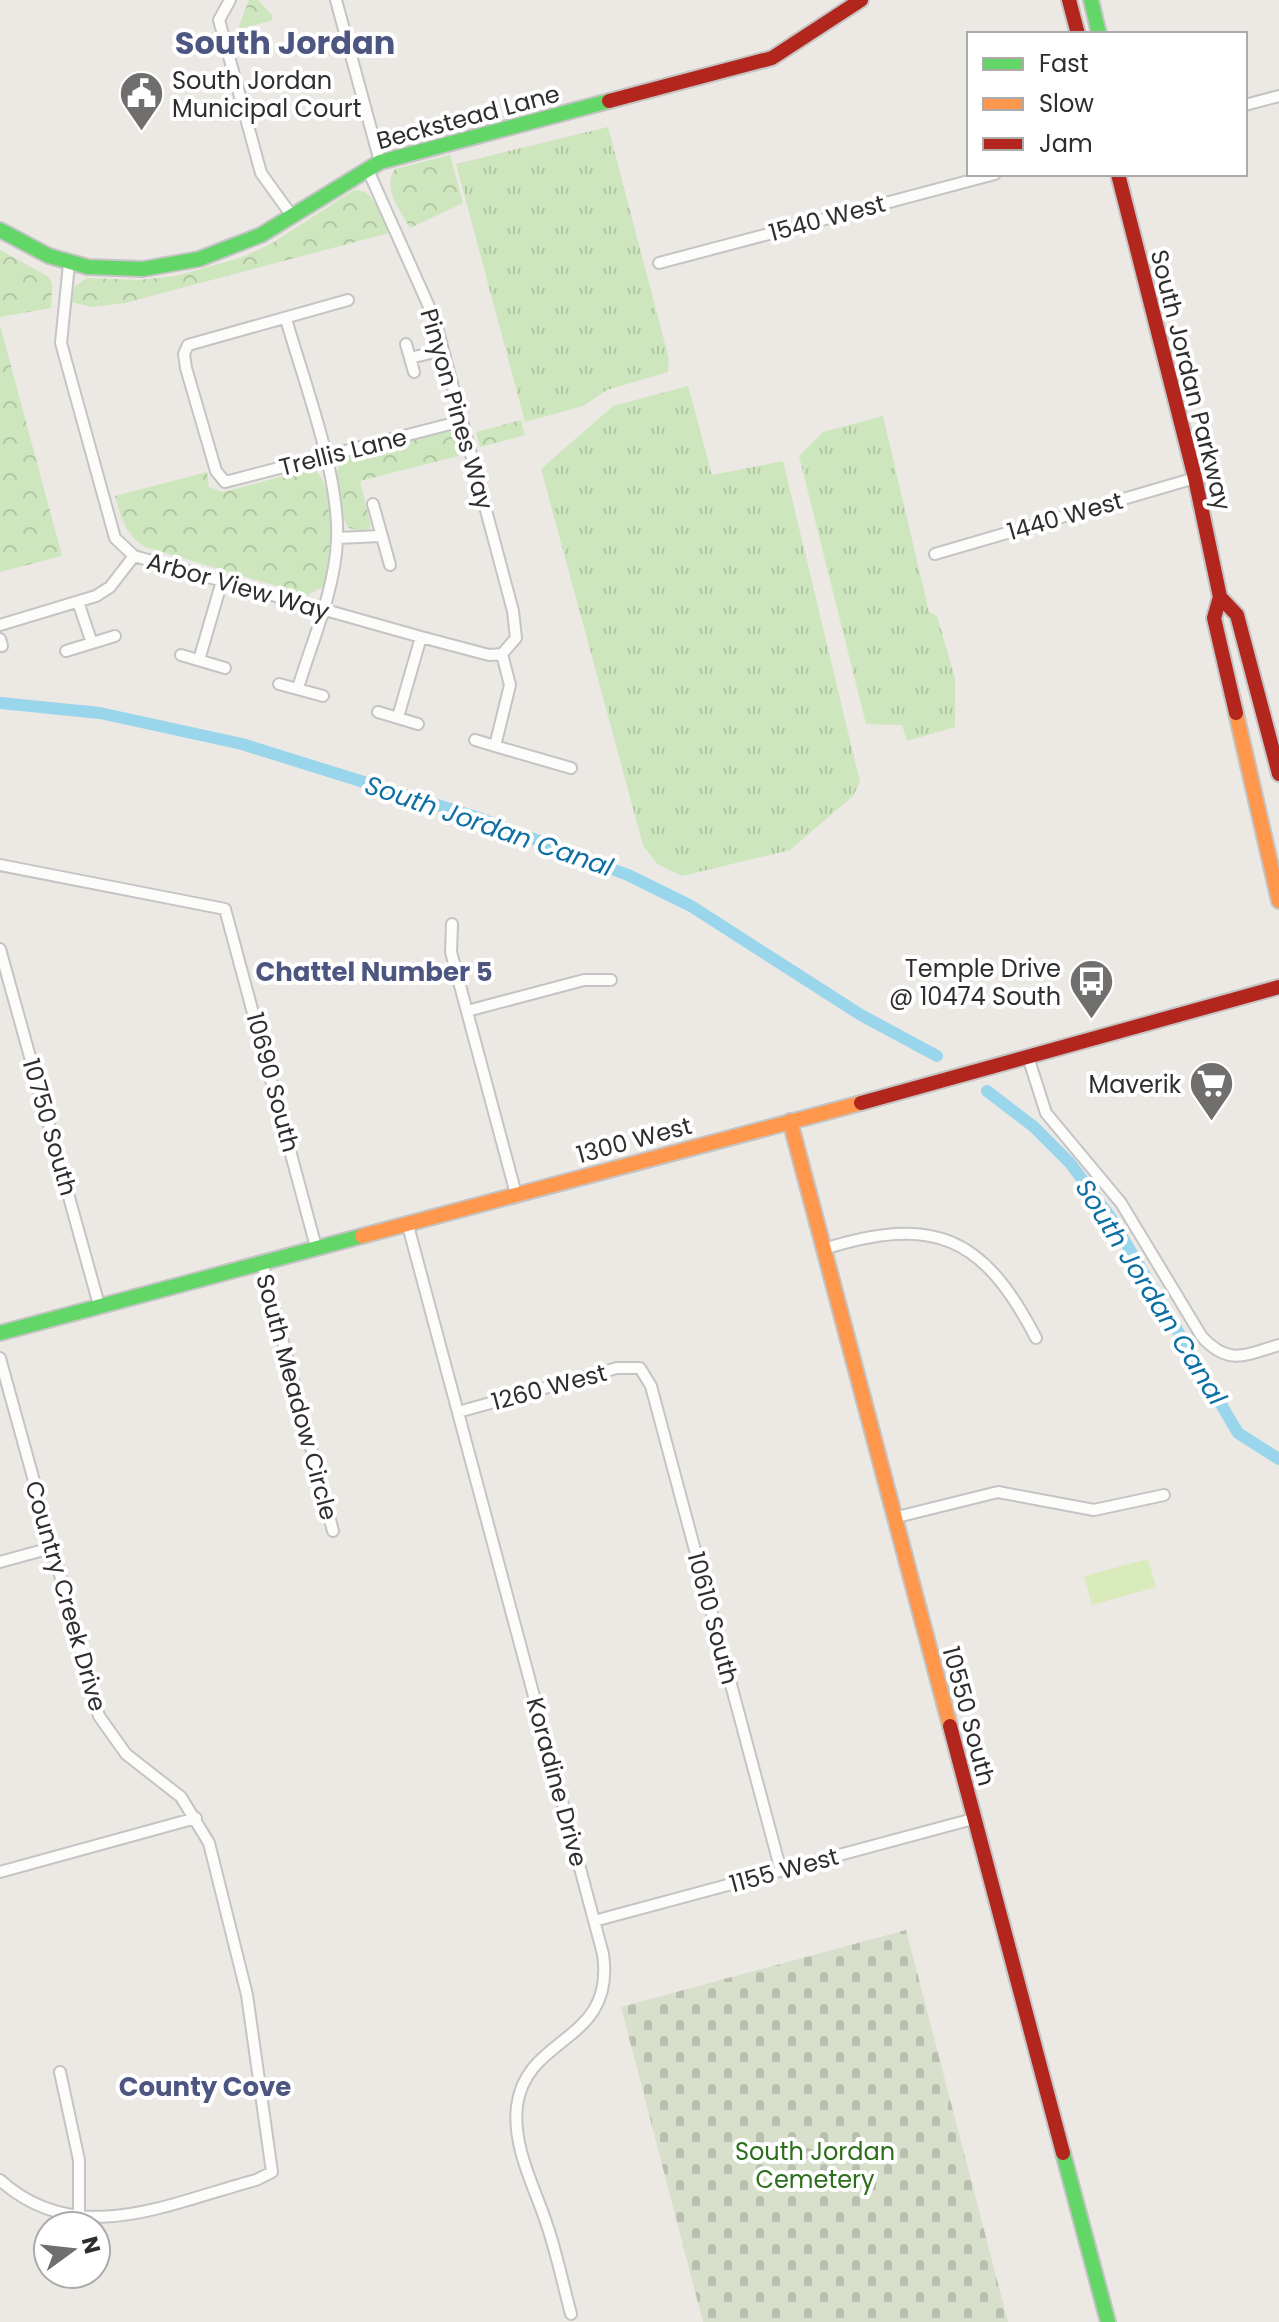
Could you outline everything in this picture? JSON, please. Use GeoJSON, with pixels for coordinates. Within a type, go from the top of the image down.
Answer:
{"type":"FeatureCollection","features":[{"type":"Feature","properties":{"kind":"street"},"geometry":{"type":"LineString","coordinates":[[230,0],[219,20],[261,173],[292,216]]}},
{"type":"Feature","properties":{"kind":"street","name":"Pinyon Pines Way"},"geometry":{"type":"LineString","coordinates":[[336,0],[374,165],[430,308],[513,611],[516,638],[502,654]]}},
{"type":"Feature","properties":{"kind":"street","name":"Beckstead Lane"},"geometry":{"type":"LineString","coordinates":[[0,230],[69,264],[124,270],[170,265],[229,250],[292,216],[374,165],[772,58],[800,43],[861,0]]}},
{"type":"Feature","properties":{"kind":"street"},"geometry":{"type":"LineString","coordinates":[[1069,0],[1077,32]]}},
{"type":"Feature","properties":{"kind":"street"},"geometry":{"type":"LineString","coordinates":[[1091,0],[1099,32]]}},
{"type":"Feature","properties":{"kind":"street"},"geometry":{"type":"LineString","coordinates":[[1247,104],[1279,96]]}},
{"type":"Feature","properties":{"kind":"street","name":"1540 West"},"geometry":{"type":"LineString","coordinates":[[659,263],[987,176]]}},
{"type":"Feature","properties":{"kind":"street","name":"South Jordan Parkway"},"geometry":{"type":"LineString","coordinates":[[1119,176],[1195,478],[1220,597]]}},
{"type":"Feature","properties":{"kind":"street","name":"Arbor View Way"},"geometry":{"type":"LineString","coordinates":[[69,264],[61,343],[115,538],[134,556],[421,637],[489,655],[502,654]]}},
{"type":"Feature","properties":{"kind":"street"},"geometry":{"type":"LineString","coordinates":[[298,688],[334,571],[338,538],[324,456],[286,319],[348,300]]}},
{"type":"Feature","properties":{"kind":"street","name":"Trellis Lane"},"geometry":{"type":"LineString","coordinates":[[286,319],[188,345],[184,354],[216,471],[225,482],[462,421]]}},
{"type":"Feature","properties":{"kind":"street"},"geometry":{"type":"LineString","coordinates":[[406,344],[414,372]]}},
{"type":"Feature","properties":{"kind":"street"},"geometry":{"type":"LineString","coordinates":[[410,358],[443,350]]}},
{"type":"Feature","properties":{"kind":"street","name":"1440 West"},"geometry":{"type":"LineString","coordinates":[[935,554],[1195,478]]}},
{"type":"Feature","properties":{"kind":"street"},"geometry":{"type":"LineString","coordinates":[[373,504],[390,565]]}},
{"type":"Feature","properties":{"kind":"street"},"geometry":{"type":"LineString","coordinates":[[338,538],[380,536]]}},
{"type":"Feature","properties":{"kind":"street"},"geometry":{"type":"LineString","coordinates":[[0,625],[78,602],[110,587],[134,556]]}},
{"type":"Feature","properties":{"kind":"street"},"geometry":{"type":"LineString","coordinates":[[199,660],[222,581]]}},
{"type":"Feature","properties":{"kind":"street"},"geometry":{"type":"LineString","coordinates":[[1220,597],[1237,615],[1279,774]]}},
{"type":"Feature","properties":{"kind":"street"},"geometry":{"type":"LineString","coordinates":[[1220,597],[1214,618],[1279,901]]}},
{"type":"Feature","properties":{"kind":"street"},"geometry":{"type":"LineString","coordinates":[[78,602],[92,643]]}},
{"type":"Feature","properties":{"kind":"street"},"geometry":{"type":"LineString","coordinates":[[66,651],[115,636]]}},
{"type":"Feature","properties":{"kind":"street"},"geometry":{"type":"LineString","coordinates":[[398,717],[421,637]]}},
{"type":"Feature","properties":{"kind":"street"},"geometry":{"type":"LineString","coordinates":[[495,746],[510,685],[502,654]]}},
{"type":"Feature","properties":{"kind":"street"},"geometry":{"type":"LineString","coordinates":[[181,655],[225,668]]}},
{"type":"Feature","properties":{"kind":"street"},"geometry":{"type":"LineString","coordinates":[[279,684],[323,696]]}},
{"type":"Feature","properties":{"kind":"street"},"geometry":{"type":"LineString","coordinates":[[378,712],[418,724]]}},
{"type":"Feature","properties":{"kind":"street"},"geometry":{"type":"LineString","coordinates":[[475,740],[571,768]]}},
{"type":"Feature","properties":{"kind":"street","name":"10690 South"},"geometry":{"type":"LineString","coordinates":[[0,865],[225,909],[316,1247]]}},
{"type":"Feature","properties":{"kind":"street"},"geometry":{"type":"LineString","coordinates":[[452,924],[451,952],[516,1194]]}},
{"type":"Feature","properties":{"kind":"street","name":"10750 South"},"geometry":{"type":"LineString","coordinates":[[0,949],[99,1305]]}},
{"type":"Feature","properties":{"kind":"street"},"geometry":{"type":"LineString","coordinates":[[467,1011],[584,980],[611,980]]}},
{"type":"Feature","properties":{"kind":"street","name":"1300 West"},"geometry":{"type":"LineString","coordinates":[[0,1333],[1279,987]]}},
{"type":"Feature","properties":{"kind":"street"},"geometry":{"type":"LineString","coordinates":[[1028,1057],[1046,1113],[1121,1203],[1202,1337],[1215,1351],[1234,1358],[1279,1345]]}},
{"type":"Feature","properties":{"kind":"street","name":"10550 South"},"geometry":{"type":"LineString","coordinates":[[790,1121],[1108,2322]]}},
{"type":"Feature","properties":{"kind":"street","name":"Koradine Drive"},"geometry":{"type":"LineString","coordinates":[[407,1222],[605,1968],[600,1996],[584,2024],[538,2060],[528,2074],[517,2105],[519,2139],[547,2223],[571,2314]]}},
{"type":"Feature","properties":{"kind":"street"},"geometry":{"type":"LineString","coordinates":[[824,1249],[893,1232],[914,1232],[952,1242],[997,1276],[1019,1306],[1036,1338]]}},
{"type":"Feature","properties":{"kind":"street","name":"South Meadow Circle"},"geometry":{"type":"LineString","coordinates":[[262,1262],[333,1531]]}},
{"type":"Feature","properties":{"kind":"street","name":"Country Creek Drive"},"geometry":{"type":"LineString","coordinates":[[0,1358],[99,1716],[126,1754],[181,1797],[196,1818],[215,1863],[247,1995],[272,2172],[256,2180],[112,2216]]}},
{"type":"Feature","properties":{"kind":"street","name":"1260 West"},"geometry":{"type":"LineString","coordinates":[[458,1412],[617,1368],[640,1368]]}},
{"type":"Feature","properties":{"kind":"street","name":"10610 South"},"geometry":{"type":"LineString","coordinates":[[640,1368],[651,1386],[781,1871]]}},
{"type":"Feature","properties":{"kind":"street"},"geometry":{"type":"LineString","coordinates":[[893,1518],[998,1492],[1094,1510],[1164,1495]]}},
{"type":"Feature","properties":{"kind":"street"},"geometry":{"type":"LineString","coordinates":[[0,1562],[51,1548]]}},
{"type":"Feature","properties":{"kind":"street"},"geometry":{"type":"LineString","coordinates":[[0,1872],[196,1818]]}},
{"type":"Feature","properties":{"kind":"street","name":"1155 West"},"geometry":{"type":"LineString","coordinates":[[594,1921],[973,1819]]}},
{"type":"Feature","properties":{"kind":"street"},"geometry":{"type":"LineString","coordinates":[[60,2072],[79,2160],[79,2210]]}},
{"type":"Feature","properties":{"kind":"street","name":"Country Creek Drive"},"geometry":{"type":"LineString","coordinates":[[0,2180],[33,2204],[53,2210]]}},
{"type":"Feature","properties":{"kind":"green space"},"geometry":{"type":"Polygon","coordinates":[[[249,0],[258,0],[273,16],[271,21],[238,29],[249,0]]]}},
{"type":"Feature","properties":{"kind":"green space"},"geometry":{"type":"Polygon","coordinates":[[[608,127],[669,359],[668,372],[607,390],[583,406],[525,422],[456,164],[608,127]]]}},
{"type":"Feature","properties":{"kind":"green space"},"geometry":{"type":"Polygon","coordinates":[[[450,155],[463,203],[410,228],[391,191],[391,176],[395,169],[450,155]]]}},
{"type":"Feature","properties":{"kind":"green space"},"geometry":{"type":"Polygon","coordinates":[[[354,190],[372,199],[389,233],[125,303],[92,307],[71,302],[74,287],[87,278],[138,280],[176,276],[243,257],[274,242],[354,190]]]}},
{"type":"Feature","properties":{"kind":"green space"},"geometry":{"type":"Polygon","coordinates":[[[0,250],[49,277],[52,284],[51,308],[0,317],[0,250]]]}},
{"type":"Feature","properties":{"kind":"green space"},"geometry":{"type":"Polygon","coordinates":[[[0,325],[62,556],[0,572],[0,325]]]}},
{"type":"Feature","properties":{"kind":"green space"},"geometry":{"type":"Polygon","coordinates":[[[688,386],[712,475],[783,461],[860,782],[853,796],[790,850],[682,876],[657,864],[643,845],[541,469],[613,406],[688,386]]]}},
{"type":"Feature","properties":{"kind":"green space"},"geometry":{"type":"Polygon","coordinates":[[[883,416],[929,612],[937,616],[955,678],[955,727],[907,741],[902,725],[866,724],[799,456],[823,432],[883,416]]]}},
{"type":"Feature","properties":{"kind":"green space"},"geometry":{"type":"Polygon","coordinates":[[[521,420],[525,435],[480,447],[476,432],[521,420]]]}},
{"type":"Feature","properties":{"kind":"green space"},"geometry":{"type":"Polygon","coordinates":[[[442,430],[458,434],[466,454],[360,481],[371,526],[365,532],[349,528],[337,494],[337,473],[343,459],[442,430]]]}},
{"type":"Feature","properties":{"kind":"green space"},"geometry":{"type":"Polygon","coordinates":[[[313,468],[327,492],[331,524],[323,587],[307,595],[145,547],[128,531],[115,496],[207,472],[209,487],[223,492],[313,468]]]}},
{"type":"Feature","properties":{"kind":"green space"},"geometry":{"type":"Polygon","coordinates":[[[1148,1559],[1156,1587],[1092,1605],[1084,1576],[1148,1559]]]}},
{"type":"Feature","properties":{"kind":"green space","name":"South Jordan Cemetery"},"geometry":{"type":"Polygon","coordinates":[[[906,1930],[1008,2322],[703,2322],[621,2007],[906,1930]]]}},
{"type":"Feature","properties":{"kind":"waterway","name":"South Jordan Canal"},"geometry":{"type":"LineString","coordinates":[[0,703],[100,713],[242,744],[479,818],[628,875],[691,906],[861,1015],[937,1056]]}},
{"type":"Feature","properties":{"kind":"waterway","name":"South Jordan Canal"},"geometry":{"type":"LineString","coordinates":[[987,1091],[1034,1127],[1070,1163],[1111,1218],[1238,1433],[1279,1459]]}},
{"type":"Feature","properties":{"kind":"traffic: fast"},"geometry":{"type":"LineString","coordinates":[[1091,0],[1099,32]]}},
{"type":"Feature","properties":{"kind":"traffic: fast"},"geometry":{"type":"LineString","coordinates":[[0,230],[49,256],[88,267],[143,269],[199,259],[261,235],[380,162],[609,101]]}},
{"type":"Feature","properties":{"kind":"traffic: fast"},"geometry":{"type":"LineString","coordinates":[[0,1333],[362,1236]]}},
{"type":"Feature","properties":{"kind":"traffic: fast"},"geometry":{"type":"LineString","coordinates":[[1063,2153],[1108,2322]]}},
{"type":"Feature","properties":{"kind":"traffic: slow"},"geometry":{"type":"LineString","coordinates":[[1236,713],[1279,901]]}},
{"type":"Feature","properties":{"kind":"traffic: slow"},"geometry":{"type":"LineString","coordinates":[[362,1236],[861,1103]]}},
{"type":"Feature","properties":{"kind":"traffic: slow"},"geometry":{"type":"LineString","coordinates":[[790,1121],[950,1726]]}},
{"type":"Feature","properties":{"kind":"traffic: jam"},"geometry":{"type":"LineString","coordinates":[[609,101],[772,58],[861,0]]}},
{"type":"Feature","properties":{"kind":"traffic: jam"},"geometry":{"type":"LineString","coordinates":[[1069,0],[1077,32]]}},
{"type":"Feature","properties":{"kind":"traffic: jam"},"geometry":{"type":"LineString","coordinates":[[1119,176],[1195,478],[1220,597],[1214,618],[1236,713]]}},
{"type":"Feature","properties":{"kind":"traffic: jam"},"geometry":{"type":"LineString","coordinates":[[1220,597],[1237,615],[1279,774]]}},
{"type":"Feature","properties":{"kind":"traffic: jam"},"geometry":{"type":"LineString","coordinates":[[861,1103],[1279,987]]}},
{"type":"Feature","properties":{"kind":"traffic: jam"},"geometry":{"type":"LineString","coordinates":[[950,1726],[1063,2153]]}},
{"type":"Feature","properties":{"kind":"place","name":"South Jordan Municipal Court"},"geometry":{"type":"Point","coordinates":[141,133]}},
{"type":"Feature","properties":{"kind":"place","name":"Temple Drive @ 10474 South"},"geometry":{"type":"Point","coordinates":[1092,1021]}},
{"type":"Feature","properties":{"kind":"place","name":"Maverik"},"geometry":{"type":"Point","coordinates":[1212,1123]}},
{"type":"Feature","properties":{"kind":"district","name":"South Jordan"},"geometry":{"type":"Point","coordinates":[285,42]}},
{"type":"Feature","properties":{"kind":"district","name":"Chattel Number 5"},"geometry":{"type":"Point","coordinates":[374,972]}},
{"type":"Feature","properties":{"kind":"district","name":"County Cove"},"geometry":{"type":"Point","coordinates":[205,2087]}}]}
